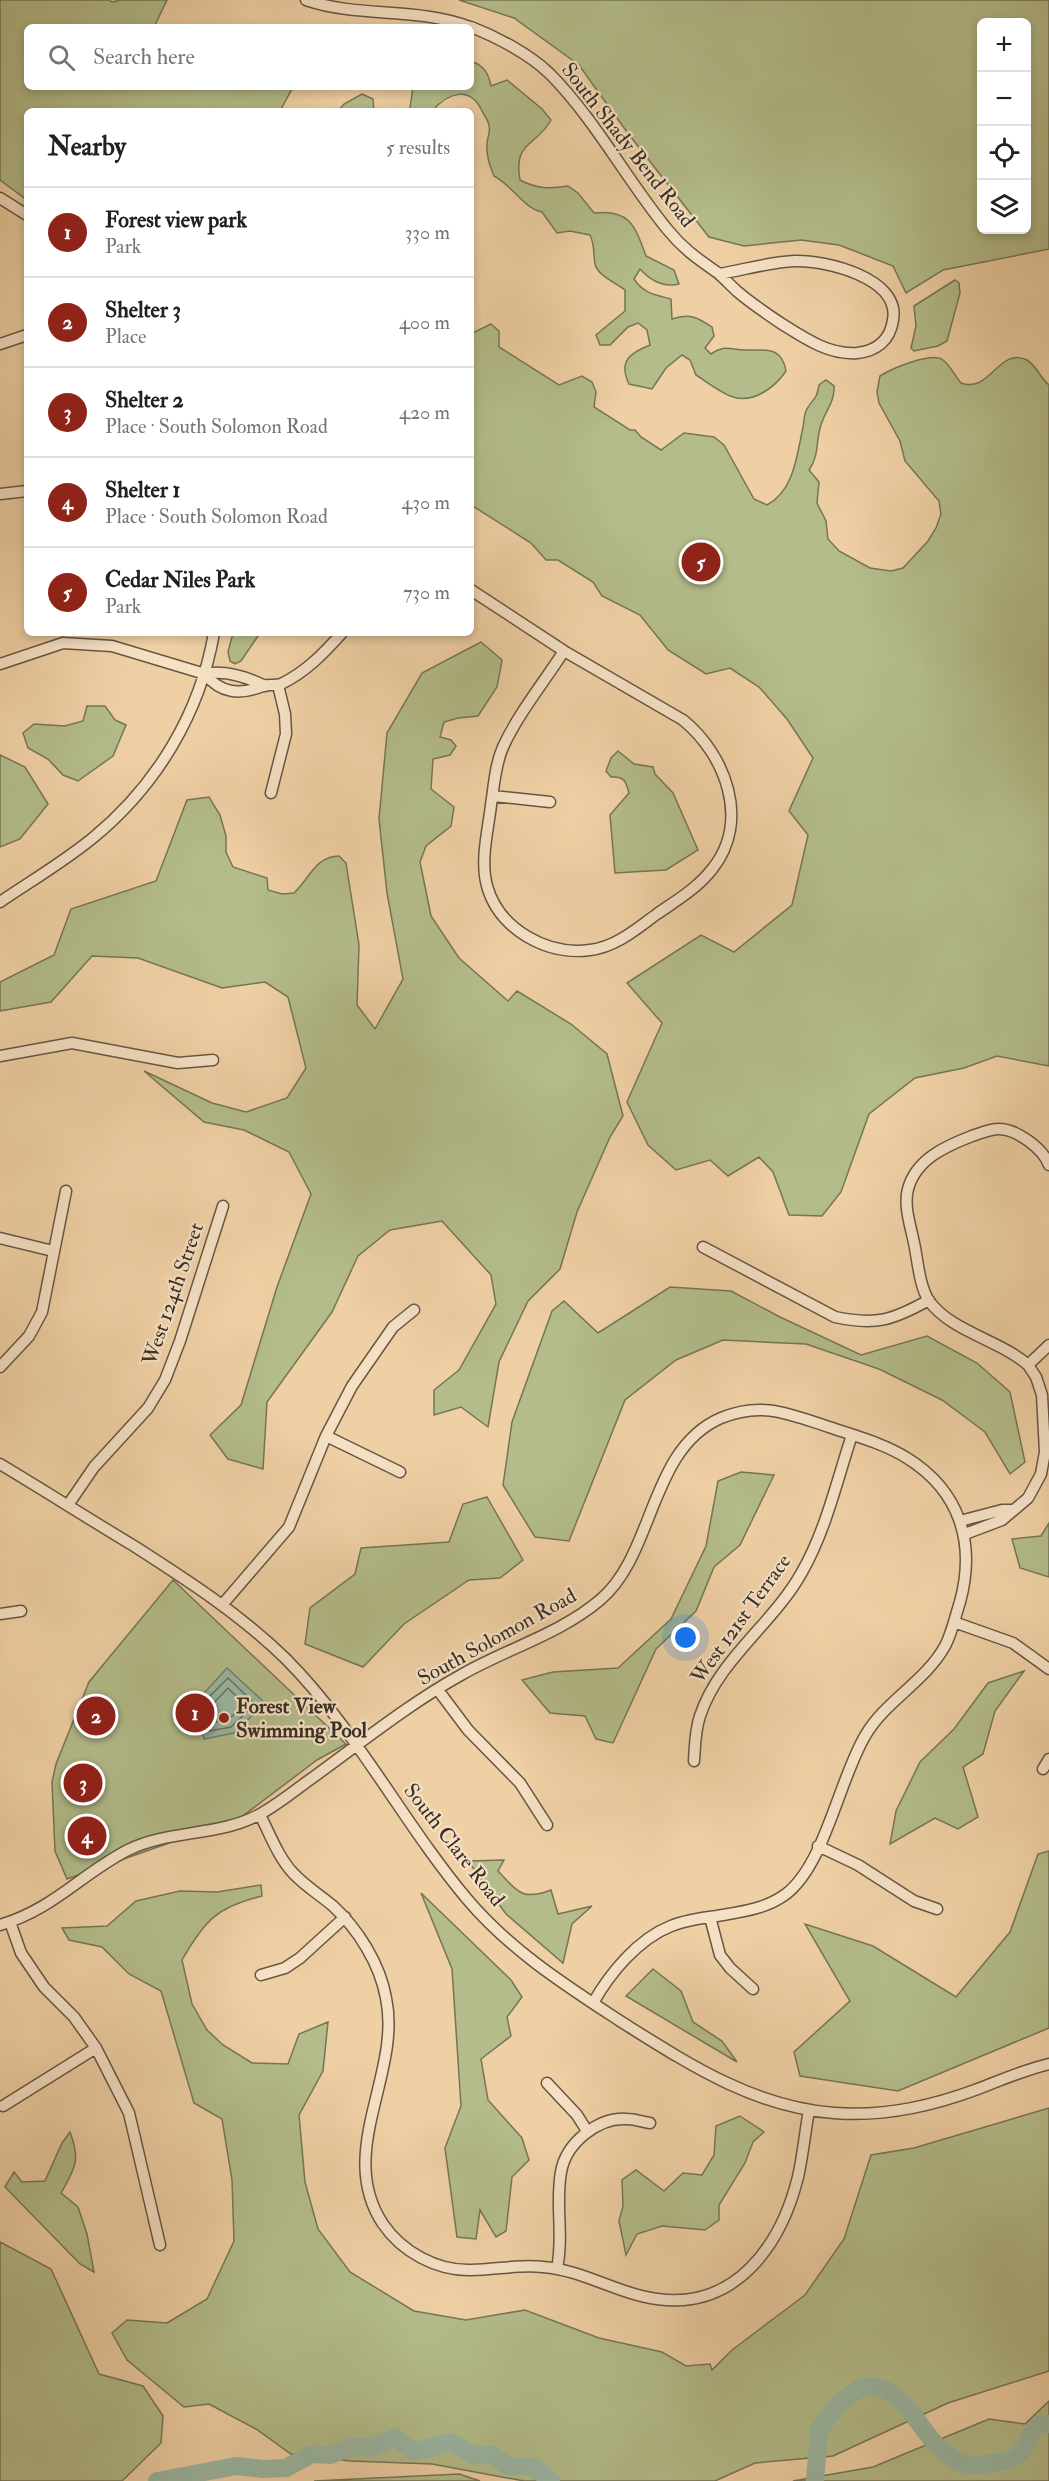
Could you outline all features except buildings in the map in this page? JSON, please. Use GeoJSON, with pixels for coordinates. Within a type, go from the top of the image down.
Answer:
{"type":"FeatureCollection","features":[{"type":"Feature","properties":{"kind":"street","name":"South Shady Bend Road"},"geometry":{"type":"LineString","coordinates":[[306,0],[354,9],[426,16],[459,24]]}},
{"type":"Feature","properties":{"kind":"street","name":"South Shady Bend Road"},"geometry":{"type":"LineString","coordinates":[[474,28],[489,34],[548,72],[591,126],[667,230],[696,260],[719,274],[759,309],[809,341],[831,350],[851,353],[870,352],[881,345],[890,331],[894,318],[892,304],[885,293],[873,282],[835,267],[795,261],[719,274]]}},
{"type":"Feature","properties":{"kind":"street"},"geometry":{"type":"LineString","coordinates":[[0,198],[24,213]]}},
{"type":"Feature","properties":{"kind":"street"},"geometry":{"type":"LineString","coordinates":[[0,344],[24,336]]}},
{"type":"Feature","properties":{"kind":"street"},"geometry":{"type":"LineString","coordinates":[[0,494],[24,491]]}},
{"type":"Feature","properties":{"kind":"street"},"geometry":{"type":"LineString","coordinates":[[474,592],[564,651],[673,713],[693,727],[722,772],[730,797],[731,828],[722,855],[700,883],[625,937],[591,950],[570,951],[547,946],[519,932],[505,919],[487,886],[485,848],[496,769],[503,748],[564,651]]}},
{"type":"Feature","properties":{"kind":"street"},"geometry":{"type":"LineString","coordinates":[[0,902],[92,839],[136,797],[173,745],[196,697],[213,636]]}},
{"type":"Feature","properties":{"kind":"street"},"geometry":{"type":"LineString","coordinates":[[0,664],[63,643],[112,646],[204,674],[216,671],[265,686],[278,685],[315,661],[339,636]]}},
{"type":"Feature","properties":{"kind":"street"},"geometry":{"type":"LineString","coordinates":[[271,793],[286,734],[285,714],[278,685]]}},
{"type":"Feature","properties":{"kind":"street"},"geometry":{"type":"LineString","coordinates":[[493,796],[549,802]]}},
{"type":"Feature","properties":{"kind":"street"},"geometry":{"type":"LineString","coordinates":[[0,1056],[72,1043],[178,1063],[213,1060]]}},
{"type":"Feature","properties":{"kind":"street"},"geometry":{"type":"LineString","coordinates":[[965,1534],[1002,1520],[1028,1498],[1041,1474],[1045,1452],[1042,1395],[1029,1365],[1007,1349],[964,1329],[929,1300],[921,1278],[907,1192],[912,1176],[924,1162],[948,1146],[986,1131],[1000,1129],[1022,1137],[1038,1149],[1049,1165]]}},
{"type":"Feature","properties":{"kind":"street"},"geometry":{"type":"LineString","coordinates":[[0,1367],[29,1336],[42,1312],[66,1191]]}},
{"type":"Feature","properties":{"kind":"street","name":"West 124th Street"},"geometry":{"type":"LineString","coordinates":[[68,1505],[94,1467],[148,1408],[165,1380],[180,1341],[223,1206]]}},
{"type":"Feature","properties":{"kind":"street"},"geometry":{"type":"LineString","coordinates":[[0,1238],[53,1251]]}},
{"type":"Feature","properties":{"kind":"street"},"geometry":{"type":"LineString","coordinates":[[704,1246],[835,1317],[858,1322],[881,1320],[899,1316],[929,1300]]}},
{"type":"Feature","properties":{"kind":"street"},"geometry":{"type":"LineString","coordinates":[[222,1605],[289,1527],[326,1436],[352,1386],[393,1328],[414,1310]]}},
{"type":"Feature","properties":{"kind":"street"},"geometry":{"type":"LineString","coordinates":[[1029,1365],[1049,1345]]}},
{"type":"Feature","properties":{"kind":"street","name":"South Solomon Road"},"geometry":{"type":"LineString","coordinates":[[5,1923],[56,1900],[108,1862],[141,1844],[210,1830],[260,1815],[461,1674],[530,1642],[602,1599],[620,1578],[671,1466],[688,1441],[715,1420],[742,1410],[765,1408],[789,1413],[886,1446],[918,1465],[942,1489],[965,1534],[968,1564],[966,1581],[944,1648],[935,1662],[869,1729],[857,1749],[808,1869],[787,1893],[770,1904],[748,1911],[672,1926],[656,1934],[635,1950],[601,1990],[593,2003]]}},
{"type":"Feature","properties":{"kind":"street","name":"West 121st Terrace"},"geometry":{"type":"LineString","coordinates":[[694,1761],[695,1735],[707,1697],[719,1678],[790,1592],[802,1572],[814,1547],[852,1435]]}},
{"type":"Feature","properties":{"kind":"street"},"geometry":{"type":"LineString","coordinates":[[326,1436],[400,1472]]}},
{"type":"Feature","properties":{"kind":"street","name":"South Clare Road"},"geometry":{"type":"LineString","coordinates":[[0,1464],[68,1505],[222,1605],[259,1634],[290,1663],[321,1699],[454,1883],[484,1918],[519,1952],[559,1982],[685,2062],[742,2091],[809,2110],[857,2114],[899,2112],[954,2098],[1018,2073],[1049,2064]]}},
{"type":"Feature","properties":{"kind":"street"},"geometry":{"type":"LineString","coordinates":[[960,1521],[1002,1510],[1013,1510]]}},
{"type":"Feature","properties":{"kind":"street"},"geometry":{"type":"LineString","coordinates":[[0,1614],[21,1611]]}},
{"type":"Feature","properties":{"kind":"street"},"geometry":{"type":"LineString","coordinates":[[954,1622],[1013,1643],[1049,1669]]}},
{"type":"Feature","properties":{"kind":"street"},"geometry":{"type":"LineString","coordinates":[[438,1690],[468,1730],[520,1783],[547,1825]]}},
{"type":"Feature","properties":{"kind":"street"},"geometry":{"type":"LineString","coordinates":[[1043,1769],[1049,1759]]}},
{"type":"Feature","properties":{"kind":"street"},"geometry":{"type":"LineString","coordinates":[[260,1815],[291,1872],[345,1917],[358,1934],[382,1979],[390,2023],[365,2148],[364,2171],[373,2206],[383,2224],[402,2245],[417,2255],[451,2268],[469,2270],[531,2266],[557,2269],[656,2299],[694,2299],[710,2295],[746,2274],[760,2260],[779,2227],[798,2178],[809,2110]]}},
{"type":"Feature","properties":{"kind":"street"},"geometry":{"type":"LineString","coordinates":[[818,1846],[858,1865],[915,1901],[937,1909]]}},
{"type":"Feature","properties":{"kind":"street"},"geometry":{"type":"LineString","coordinates":[[261,1975],[285,1968],[300,1958],[345,1917]]}},
{"type":"Feature","properties":{"kind":"street"},"geometry":{"type":"LineString","coordinates":[[710,1917],[720,1955],[730,1968],[753,1989]]}},
{"type":"Feature","properties":{"kind":"street"},"geometry":{"type":"LineString","coordinates":[[5,1923],[21,1953],[44,1987],[74,2017],[96,2048],[129,2113],[160,2245]]}},
{"type":"Feature","properties":{"kind":"street"},"geometry":{"type":"LineString","coordinates":[[3,2106],[96,2048]]}},
{"type":"Feature","properties":{"kind":"street"},"geometry":{"type":"LineString","coordinates":[[547,2083],[577,2115],[587,2132]]}},
{"type":"Feature","properties":{"kind":"street"},"geometry":{"type":"LineString","coordinates":[[557,2269],[562,2241],[561,2170],[576,2142],[587,2132],[613,2120],[626,2119],[650,2123]]}},
{"type":"Feature","properties":{"kind":"green space"},"geometry":{"type":"Polygon","coordinates":[[[0,0],[109,0],[112,2],[167,0],[155,24],[24,24],[24,90],[291,90],[282,108],[24,108],[24,198],[0,180],[0,0]]]}},
{"type":"Feature","properties":{"kind":"green space"},"geometry":{"type":"Polygon","coordinates":[[[459,0],[1049,0],[1049,249],[943,270],[906,293],[893,266],[839,245],[801,240],[744,246],[709,237],[627,132],[579,65],[514,18],[459,0]]]}},
{"type":"Feature","properties":{"kind":"green space"},"geometry":{"type":"Polygon","coordinates":[[[474,62],[485,70],[491,86],[507,80],[542,109],[551,120],[523,151],[519,167],[520,180],[544,188],[568,186],[578,193],[594,213],[606,212],[623,217],[634,228],[646,256],[674,270],[679,284],[668,285],[657,282],[640,269],[634,279],[650,293],[671,299],[672,319],[683,316],[693,317],[712,327],[714,336],[705,348],[711,354],[726,348],[767,350],[781,358],[786,371],[764,392],[741,399],[719,390],[696,375],[690,360],[682,355],[666,368],[652,389],[629,384],[626,364],[637,351],[650,345],[647,330],[638,323],[628,327],[610,345],[600,345],[596,335],[625,311],[625,290],[596,268],[590,235],[570,231],[557,233],[542,212],[529,206],[494,176],[487,153],[489,124],[472,98],[459,94],[445,99],[435,108],[410,108],[413,90],[474,90],[474,62]]]}},
{"type":"Feature","properties":{"kind":"green space"},"geometry":{"type":"Polygon","coordinates":[[[362,94],[373,99],[374,108],[341,108],[362,94]]]}},
{"type":"Feature","properties":{"kind":"green space"},"geometry":{"type":"Polygon","coordinates":[[[955,280],[959,283],[960,293],[947,341],[938,346],[914,351],[911,348],[916,326],[914,306],[955,280]]]}},
{"type":"Feature","properties":{"kind":"green space"},"geometry":{"type":"Polygon","coordinates":[[[491,324],[499,331],[499,347],[559,385],[582,376],[592,382],[596,392],[594,407],[630,430],[635,430],[641,437],[661,450],[684,433],[714,437],[724,445],[754,499],[767,505],[776,499],[789,482],[806,411],[816,397],[819,385],[826,380],[834,386],[833,397],[819,431],[815,459],[809,470],[819,482],[817,503],[826,521],[828,539],[839,551],[870,568],[891,571],[903,568],[928,541],[941,514],[939,501],[905,461],[900,441],[879,403],[877,392],[880,376],[921,359],[938,358],[946,362],[961,383],[971,385],[980,382],[1009,359],[1017,357],[1027,360],[1049,385],[1049,1066],[997,1056],[964,1068],[915,1078],[869,1114],[841,1192],[822,1216],[789,1215],[773,1172],[759,1157],[728,1176],[710,1160],[676,1170],[648,1145],[627,1102],[662,1023],[627,983],[701,935],[734,952],[792,905],[808,835],[789,811],[813,758],[787,719],[759,687],[730,668],[706,674],[668,650],[640,615],[602,596],[593,582],[558,560],[546,560],[531,543],[474,507],[475,332],[491,324]]]}},
{"type":"Feature","properties":{"kind":"green space"},"geometry":{"type":"Polygon","coordinates":[[[232,636],[258,636],[241,661],[235,664],[230,661],[228,652],[232,636]]]}},
{"type":"Feature","properties":{"kind":"green space"},"geometry":{"type":"Polygon","coordinates":[[[481,642],[502,660],[497,687],[478,716],[444,722],[440,737],[451,740],[456,746],[450,755],[433,759],[431,789],[454,807],[451,826],[426,846],[420,862],[431,916],[459,958],[508,1001],[517,991],[571,1024],[607,1054],[623,1116],[610,1137],[577,1212],[560,1269],[528,1301],[499,1362],[488,1427],[461,1407],[434,1415],[434,1390],[459,1370],[496,1304],[491,1275],[442,1221],[390,1230],[358,1256],[332,1312],[267,1402],[263,1469],[228,1459],[210,1435],[241,1405],[277,1287],[311,1194],[289,1152],[244,1130],[204,1122],[144,1071],[212,1103],[246,1112],[287,1098],[306,1068],[288,997],[265,982],[222,988],[138,958],[92,956],[51,1002],[0,1011],[0,982],[54,955],[71,909],[156,881],[187,800],[209,797],[220,815],[226,836],[226,852],[233,867],[267,878],[268,890],[282,894],[294,893],[324,860],[339,856],[346,863],[359,945],[357,1005],[375,1029],[403,979],[387,893],[379,819],[387,733],[422,673],[481,642]]]}},
{"type":"Feature","properties":{"kind":"green space"},"geometry":{"type":"Polygon","coordinates":[[[87,706],[105,706],[115,720],[126,725],[113,756],[78,781],[63,775],[48,759],[28,748],[23,733],[34,724],[65,726],[83,721],[87,706]]]}},
{"type":"Feature","properties":{"kind":"green space"},"geometry":{"type":"Polygon","coordinates":[[[618,751],[634,764],[653,767],[655,774],[673,793],[698,850],[666,870],[615,873],[610,815],[629,793],[624,780],[611,777],[606,771],[611,758],[618,751]]]}},
{"type":"Feature","properties":{"kind":"green space"},"geometry":{"type":"Polygon","coordinates":[[[0,755],[25,767],[48,804],[20,839],[0,847],[0,755]]]}},
{"type":"Feature","properties":{"kind":"green space"},"geometry":{"type":"Polygon","coordinates":[[[670,1287],[731,1291],[861,1355],[927,1336],[977,1363],[1010,1392],[1025,1462],[1010,1474],[985,1432],[942,1400],[879,1369],[806,1344],[723,1340],[676,1360],[625,1400],[569,1541],[535,1537],[503,1485],[512,1422],[552,1311],[564,1301],[598,1333],[670,1287]]]}},
{"type":"Feature","properties":{"kind":"green space"},"geometry":{"type":"Polygon","coordinates":[[[741,1472],[774,1475],[740,1545],[714,1567],[696,1611],[656,1649],[613,1743],[596,1739],[585,1716],[550,1713],[522,1680],[553,1672],[618,1668],[671,1619],[706,1546],[718,1481],[741,1472]]]}},
{"type":"Feature","properties":{"kind":"green space"},"geometry":{"type":"Polygon","coordinates":[[[487,1497],[523,1560],[500,1578],[469,1580],[404,1624],[363,1667],[305,1644],[310,1608],[355,1574],[361,1548],[449,1542],[463,1504],[487,1497]]]}},
{"type":"Feature","properties":{"kind":"green space"},"geometry":{"type":"Polygon","coordinates":[[[1049,1523],[1049,1577],[1020,1568],[1012,1539],[1041,1536],[1049,1523]]]}},
{"type":"Feature","properties":{"kind":"green space"},"geometry":{"type":"Polygon","coordinates":[[[173,1580],[346,1744],[317,1760],[240,1818],[67,1879],[55,1851],[52,1782],[56,1764],[89,1682],[173,1580]]]}},
{"type":"Feature","properties":{"kind":"green space"},"geometry":{"type":"Polygon","coordinates":[[[1024,1671],[995,1711],[983,1754],[963,1767],[978,1817],[958,1829],[935,1818],[890,1844],[896,1811],[920,1762],[954,1729],[988,1683],[1024,1671]]]}},
{"type":"Feature","properties":{"kind":"green space"},"geometry":{"type":"Polygon","coordinates":[[[1049,1851],[1049,2028],[898,2091],[800,2076],[794,2052],[850,2001],[805,1924],[873,1946],[956,1997],[1010,1932],[1038,1854],[1049,1851]]]}},
{"type":"Feature","properties":{"kind":"green space"},"geometry":{"type":"Polygon","coordinates":[[[504,1860],[498,1871],[516,1889],[533,1895],[551,1890],[558,1914],[592,1906],[572,1924],[563,1963],[506,1914],[468,1861],[504,1860]]]}},
{"type":"Feature","properties":{"kind":"green space"},"geometry":{"type":"Polygon","coordinates":[[[261,1885],[262,1896],[234,1905],[214,1917],[198,1935],[182,1960],[192,2004],[207,2030],[223,2045],[252,2063],[288,2064],[299,2034],[328,2022],[323,2071],[299,2115],[305,2182],[318,2229],[350,2272],[414,2311],[466,2320],[525,2310],[599,2338],[662,2352],[686,2366],[710,2364],[712,2370],[732,2350],[805,2295],[844,2239],[871,2155],[914,2148],[1049,2108],[1049,2371],[948,2403],[833,2456],[755,2463],[715,2481],[524,2481],[432,2464],[350,2461],[291,2454],[256,2429],[209,2404],[184,2407],[127,2360],[112,2333],[127,2320],[167,2323],[207,2299],[234,2241],[232,2180],[222,2119],[194,2103],[161,1991],[129,1974],[102,1947],[69,1940],[62,1928],[107,1926],[136,1901],[180,1891],[217,1892],[261,1885]]]}},
{"type":"Feature","properties":{"kind":"green space"},"geometry":{"type":"Polygon","coordinates":[[[421,1893],[511,1980],[522,1997],[507,2017],[511,2036],[481,2059],[488,2100],[522,2138],[529,2160],[512,2177],[506,2231],[496,2237],[480,2210],[476,2239],[457,2237],[445,2148],[461,2106],[452,1969],[421,1893]]]}},
{"type":"Feature","properties":{"kind":"green space"},"geometry":{"type":"Polygon","coordinates":[[[653,1969],[681,1991],[693,2022],[722,2041],[737,2062],[626,1996],[653,1969]]]}},
{"type":"Feature","properties":{"kind":"green space"},"geometry":{"type":"Polygon","coordinates":[[[740,2116],[764,2132],[753,2142],[745,2163],[719,2205],[719,2220],[705,2230],[662,2226],[637,2234],[626,2255],[619,2221],[623,2206],[622,2180],[636,2170],[664,2191],[683,2173],[702,2175],[714,2155],[716,2126],[740,2116]]]}},
{"type":"Feature","properties":{"kind":"green space"},"geometry":{"type":"Polygon","coordinates":[[[70,2132],[75,2150],[75,2164],[61,2193],[78,2207],[87,2234],[94,2272],[80,2264],[5,2187],[14,2172],[22,2182],[45,2181],[62,2143],[70,2132]]]}},
{"type":"Feature","properties":{"kind":"green space"},"geometry":{"type":"Polygon","coordinates":[[[0,2242],[51,2269],[99,2374],[143,2386],[163,2416],[161,2443],[122,2481],[0,2481],[0,2242]]]}},
{"type":"Feature","properties":{"kind":"green space"},"geometry":{"type":"Polygon","coordinates":[[[1049,2401],[1049,2481],[793,2481],[873,2467],[989,2419],[1025,2424],[1049,2401]]]}},
{"type":"Feature","properties":{"kind":"green space"},"geometry":{"type":"Polygon","coordinates":[[[459,2474],[480,2481],[314,2481],[459,2474]]]}},
{"type":"Feature","properties":{"kind":"water","name":"Forest View Swimming Pool"},"geometry":{"type":"Polygon","coordinates":[[[227,1668],[265,1703],[234,1733],[204,1739],[195,1703],[227,1668]]]}},
{"type":"Feature","properties":{"kind":"waterway"},"geometry":{"type":"LineString","coordinates":[[815,2481],[819,2430],[840,2402],[864,2386],[884,2389],[897,2398],[939,2448],[949,2457],[961,2463],[989,2464],[1016,2457],[1021,2453],[1033,2431],[1042,2424],[1049,2424]]}},
{"type":"Feature","properties":{"kind":"waterway"},"geometry":{"type":"LineString","coordinates":[[157,2481],[236,2466],[263,2469],[286,2468],[312,2454],[331,2455],[352,2446],[372,2448],[395,2437],[415,2452],[450,2442],[474,2455],[492,2454],[507,2466],[534,2467],[551,2481]]}},
{"type":"Feature","properties":{"kind":"place","name":"Cedar Niles Park"},"geometry":{"type":"Point","coordinates":[701,562]}},
{"type":"Feature","properties":{"kind":"place","name":"Forest view park"},"geometry":{"type":"Point","coordinates":[195,1713]}},
{"type":"Feature","properties":{"kind":"place","name":"Shelter 3"},"geometry":{"type":"Point","coordinates":[96,1716]}},
{"type":"Feature","properties":{"kind":"place","name":"Forest View Swimming Pool"},"geometry":{"type":"Point","coordinates":[224,1718]}},
{"type":"Feature","properties":{"kind":"place","name":"Shelter 2"},"geometry":{"type":"Point","coordinates":[83,1783]}},
{"type":"Feature","properties":{"kind":"place","name":"Shelter 1"},"geometry":{"type":"Point","coordinates":[87,1836]}}]}
